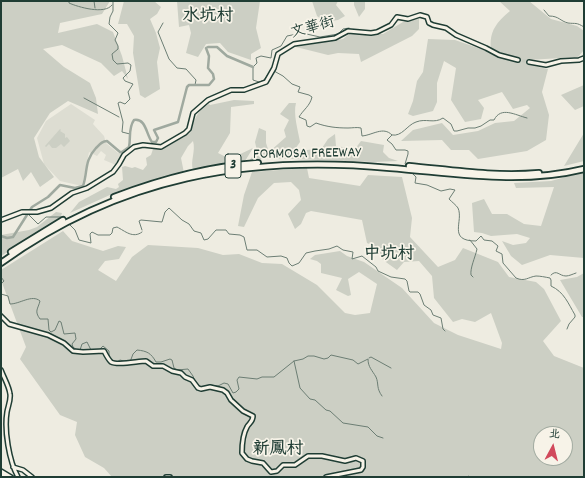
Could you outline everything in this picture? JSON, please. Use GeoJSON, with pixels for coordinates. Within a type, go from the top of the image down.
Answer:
{"type":"FeatureCollection","features":[{"type":"Feature","properties":{"kind":"highway","name":"FORMOSA FREEWAY"},"geometry":{"type":"LineString","coordinates":[[1,259],[59,224],[107,200],[149,185],[181,176],[225,167],[286,161],[356,162],[480,174],[520,174],[584,168]]}},
{"type":"Feature","properties":{"kind":"highway","name":"FORMOSA FREEWAY"},"geometry":{"type":"LineString","coordinates":[[78,214],[128,195],[196,176],[233,169],[280,164],[348,165],[469,176],[520,178],[553,175],[584,168]]}},
{"type":"Feature","properties":{"kind":"highway","name":"FORMOSA FREEWAY"},"geometry":{"type":"LineString","coordinates":[[1,263],[59,224]]}},
{"type":"Feature","properties":{"kind":"street","name":"文華街"},"geometry":{"type":"LineString","coordinates":[[1,220],[22,212],[44,211],[51,208],[72,193],[87,188],[112,173],[124,155],[134,147],[143,145],[161,146],[184,134],[189,129],[193,113],[206,101],[231,90],[242,90],[264,83],[268,80],[278,53],[294,44],[335,38],[348,31],[376,32],[391,25],[397,17],[408,19],[420,15],[427,17],[429,23],[434,26],[446,28],[456,35],[499,55],[518,60]]}},
{"type":"Feature","properties":{"kind":"street"},"geometry":{"type":"LineString","coordinates":[[529,62],[546,65],[561,61],[579,60],[584,58]]}},
{"type":"Feature","properties":{"kind":"street"},"geometry":{"type":"LineString","coordinates":[[1,316],[9,324],[48,334],[64,343],[73,351],[104,351],[113,363],[118,364],[123,362],[130,364],[146,361],[153,366],[163,366],[172,371],[182,373],[185,378],[192,380],[198,388],[201,389],[210,387],[223,390],[243,411],[254,416],[253,420],[245,431],[242,453],[252,461],[263,463],[271,472],[277,470],[283,465],[296,464],[308,456],[322,456],[345,461],[356,458],[363,461],[363,467],[361,470],[326,477]]}},
{"type":"Feature","properties":{"kind":"street"},"geometry":{"type":"LineString","coordinates":[[1,370],[10,396],[6,420],[8,449],[17,477]]}},
{"type":"Feature","properties":{"kind":"street"},"geometry":{"type":"LineString","coordinates":[[13,467],[22,470],[32,477]]}},
{"type":"Feature","properties":{"kind":"street"},"geometry":{"type":"LineString","coordinates":[[1,472],[6,477]]}},
{"type":"Feature","properties":{"kind":"street"},"geometry":{"type":"LineString","coordinates":[[1,472],[11,477]]}},
{"type":"Feature","properties":{"kind":"shaded area"},"geometry":{"type":"Polygon","coordinates":[[[1,1],[110,1],[102,14],[60,23],[58,33],[97,24],[113,32],[122,56],[128,79],[122,71],[114,76],[101,63],[62,45],[43,49],[64,67],[90,83],[96,98],[98,114],[68,101],[50,113],[34,138],[39,157],[54,177],[40,187],[31,172],[23,181],[18,169],[1,178],[1,1]]]}},
{"type":"Feature","properties":{"kind":"shaded area"},"geometry":{"type":"Polygon","coordinates":[[[124,1],[154,1],[161,7],[157,14],[150,19],[160,48],[157,62],[160,89],[145,98],[140,95],[133,53],[134,36],[127,24],[118,24],[124,1]]]}},
{"type":"Feature","properties":{"kind":"shaded area"},"geometry":{"type":"Polygon","coordinates":[[[177,1],[260,1],[256,28],[261,48],[251,54],[251,60],[228,52],[220,43],[206,44],[198,57],[186,53],[191,33],[189,25],[179,27],[177,1]]]}},
{"type":"Feature","properties":{"kind":"shaded area"},"geometry":{"type":"Polygon","coordinates":[[[312,1],[338,1],[336,5],[345,16],[338,20],[325,22],[317,16],[312,1]]]}},
{"type":"Feature","properties":{"kind":"shaded area"},"geometry":{"type":"Polygon","coordinates":[[[354,1],[365,1],[365,9],[359,17],[354,5],[354,1]]]}},
{"type":"Feature","properties":{"kind":"shaded area"},"geometry":{"type":"Polygon","coordinates":[[[499,1],[529,1],[551,19],[577,26],[584,31],[584,50],[578,57],[528,60],[529,65],[548,69],[542,92],[549,115],[546,140],[527,151],[478,159],[469,150],[451,150],[442,140],[401,141],[413,130],[442,123],[453,135],[478,131],[495,123],[514,121],[530,108],[527,105],[513,109],[502,92],[478,100],[484,108],[481,119],[465,122],[451,100],[456,68],[444,61],[437,83],[437,102],[433,111],[413,116],[408,114],[413,101],[417,81],[423,72],[428,39],[455,40],[518,62],[518,59],[491,49],[491,37],[495,27],[510,11],[499,1]]]}},
{"type":"Feature","properties":{"kind":"shaded area"},"geometry":{"type":"Polygon","coordinates":[[[419,19],[419,29],[412,36],[361,62],[359,54],[338,53],[328,55],[296,47],[343,39],[349,34],[383,34],[403,22],[419,19]]]}},
{"type":"Feature","properties":{"kind":"shaded area"},"geometry":{"type":"Polygon","coordinates":[[[584,85],[584,106],[575,110],[561,95],[584,85]]]}},
{"type":"Feature","properties":{"kind":"shaded area"},"geometry":{"type":"Polygon","coordinates":[[[234,100],[254,101],[254,104],[231,107],[230,133],[218,153],[230,159],[253,148],[245,161],[193,170],[193,141],[188,146],[181,158],[184,173],[121,190],[70,213],[79,202],[107,187],[116,189],[119,187],[118,184],[123,180],[122,167],[135,167],[143,170],[147,165],[146,158],[151,155],[153,149],[167,147],[190,133],[196,116],[209,104],[234,100]]]}},
{"type":"Feature","properties":{"kind":"shaded area"},"geometry":{"type":"Polygon","coordinates":[[[289,103],[296,103],[295,117],[300,142],[293,152],[322,148],[328,139],[335,134],[336,146],[355,149],[361,141],[384,145],[383,152],[389,158],[398,161],[374,162],[266,158],[248,162],[257,151],[255,142],[259,128],[266,131],[266,143],[269,152],[286,137],[284,130],[289,120],[280,114],[289,103]]]}},
{"type":"Feature","properties":{"kind":"shaded area"},"geometry":{"type":"Polygon","coordinates":[[[71,104],[95,120],[93,124],[104,136],[106,143],[118,153],[123,153],[116,165],[104,160],[106,155],[101,151],[97,156],[89,152],[82,186],[60,181],[44,164],[37,138],[46,121],[71,104]]]}},
{"type":"Feature","properties":{"kind":"shaded area"},"geometry":{"type":"Polygon","coordinates":[[[60,129],[60,131],[65,134],[65,138],[67,137],[70,141],[64,147],[61,144],[56,148],[52,148],[49,144],[46,147],[45,146],[60,129]]]}},
{"type":"Feature","properties":{"kind":"shaded area"},"geometry":{"type":"Polygon","coordinates":[[[584,133],[584,161],[564,166],[584,133]]]}},
{"type":"Feature","properties":{"kind":"shaded area"},"geometry":{"type":"Polygon","coordinates":[[[307,168],[309,178],[360,186],[368,175],[402,177],[412,218],[410,237],[438,267],[455,260],[463,248],[498,262],[509,277],[536,282],[544,289],[561,321],[543,341],[554,356],[584,368],[584,477],[112,477],[104,468],[85,457],[75,435],[77,422],[60,415],[20,359],[26,347],[1,280],[1,270],[63,231],[72,241],[103,251],[118,246],[126,247],[119,259],[105,261],[98,270],[116,281],[132,257],[148,245],[198,248],[223,255],[239,254],[262,263],[282,264],[317,285],[345,313],[355,315],[370,313],[377,284],[359,272],[348,279],[351,295],[348,296],[336,290],[342,278],[321,273],[321,264],[310,259],[315,255],[340,251],[347,256],[364,262],[402,288],[434,323],[458,335],[501,349],[502,343],[491,313],[475,322],[462,319],[453,322],[434,298],[432,276],[419,261],[404,262],[397,270],[383,260],[378,248],[367,243],[362,220],[311,211],[306,213],[301,224],[295,229],[288,214],[301,200],[299,190],[291,182],[274,183],[258,198],[244,227],[238,226],[244,195],[252,172],[307,168]]]}},
{"type":"Feature","properties":{"kind":"shaded area"},"geometry":{"type":"Polygon","coordinates":[[[584,172],[584,258],[550,255],[522,265],[511,256],[502,241],[513,245],[526,243],[530,238],[517,234],[491,236],[474,232],[472,203],[484,199],[492,214],[507,214],[524,224],[541,226],[554,187],[516,188],[514,183],[551,181],[584,172]]]}},
{"type":"Feature","properties":{"kind":"shaded area"},"geometry":{"type":"Polygon","coordinates":[[[56,212],[62,213],[60,219],[1,256],[1,235],[37,227],[56,212]]]}},
{"type":"Feature","properties":{"kind":"shaded area"},"geometry":{"type":"Polygon","coordinates":[[[584,273],[584,317],[582,317],[560,280],[577,277],[584,273]]]}},
{"type":"Feature","properties":{"kind":"waterway"},"geometry":{"type":"LineString","coordinates":[[69,1],[69,3],[73,5],[98,10],[109,8],[112,5]]}},
{"type":"Feature","properties":{"kind":"waterway"},"geometry":{"type":"LineString","coordinates":[[94,1],[95,8]]}},
{"type":"Feature","properties":{"kind":"waterway"},"geometry":{"type":"LineString","coordinates":[[113,1],[113,11],[109,24],[118,33],[115,40],[118,49],[112,54],[113,60],[117,64],[128,63],[131,65],[130,71],[123,78],[125,81],[133,84],[128,92],[130,99],[125,104],[120,102],[118,103],[123,122],[122,132],[130,134]]}},
{"type":"Feature","properties":{"kind":"waterway"},"geometry":{"type":"LineString","coordinates":[[544,10],[549,16],[584,27]]}},
{"type":"Feature","properties":{"kind":"waterway"},"geometry":{"type":"LineString","coordinates":[[163,23],[158,32],[169,59],[177,68],[186,69],[196,80],[195,85]]}},
{"type":"Feature","properties":{"kind":"waterway"},"geometry":{"type":"LineString","coordinates":[[271,70],[264,80],[259,82],[253,80],[253,67],[257,63],[256,58],[261,56],[271,58],[272,50],[281,46],[287,36],[302,33],[320,37],[338,34],[343,29],[349,28]]}},
{"type":"Feature","properties":{"kind":"waterway"},"geometry":{"type":"LineString","coordinates":[[1,236],[7,238],[13,237],[32,207],[48,197],[60,185],[75,188],[83,186],[90,157],[101,143],[107,141],[120,152],[129,147],[130,130],[134,120],[141,121],[152,142],[156,142],[158,138],[154,130],[178,122],[187,87],[189,85],[209,85],[214,79],[213,74],[208,68],[209,56],[206,48],[217,47],[227,56],[253,67]]}},
{"type":"Feature","properties":{"kind":"waterway"},"geometry":{"type":"LineString","coordinates":[[274,71],[283,76],[292,84],[300,87],[298,92],[312,97],[310,103],[299,117],[306,120],[307,126],[310,127],[316,123],[336,127],[361,128],[362,136],[381,131],[389,132],[392,135],[387,140],[396,150],[408,151],[405,164],[408,167]]}},
{"type":"Feature","properties":{"kind":"waterway"},"geometry":{"type":"LineString","coordinates":[[84,98],[119,117]]}},
{"type":"Feature","properties":{"kind":"waterway"},"geometry":{"type":"LineString","coordinates":[[392,135],[402,133],[413,124],[420,121],[436,121],[443,118],[451,124],[454,131],[481,126],[490,120],[494,120],[500,113],[504,112],[527,118]]}},
{"type":"Feature","properties":{"kind":"waterway"},"geometry":{"type":"LineString","coordinates":[[411,172],[416,177],[415,183],[427,185],[441,191],[450,189],[455,190],[449,199],[458,208],[458,229],[462,238],[476,241],[481,236],[484,240],[492,241],[498,246],[496,251],[502,254],[503,263],[516,278],[524,279],[536,276],[550,278],[551,286],[559,291],[568,302],[575,315],[567,329]]}},
{"type":"Feature","properties":{"kind":"waterway"},"geometry":{"type":"LineString","coordinates":[[142,230],[139,221],[162,222],[165,212],[169,208],[182,220],[189,224],[194,231],[201,233],[204,240],[208,239],[216,230],[226,230],[229,234],[244,237],[247,250],[257,250],[267,257],[281,256],[287,258],[292,266],[299,263],[306,253],[337,246],[343,250],[353,252],[352,259],[362,256],[376,267],[378,271],[391,277],[405,279],[407,281],[409,291],[418,292],[424,305],[431,310],[433,315],[441,318],[443,329],[445,331]]}},
{"type":"Feature","properties":{"kind":"waterway"},"geometry":{"type":"LineString","coordinates":[[27,213],[38,224],[46,217],[63,217],[67,221]]}},
{"type":"Feature","properties":{"kind":"waterway"},"geometry":{"type":"LineString","coordinates":[[69,224],[75,230],[79,240],[91,243],[90,234],[92,232],[98,235],[110,235],[113,228],[117,227],[132,235],[142,232]]}},
{"type":"Feature","properties":{"kind":"waterway"},"geometry":{"type":"LineString","coordinates":[[470,240],[477,249],[471,269],[471,275],[473,277]]}},
{"type":"Feature","properties":{"kind":"waterway"},"geometry":{"type":"LineString","coordinates":[[551,275],[553,273],[557,273],[567,276],[576,273]]}},
{"type":"Feature","properties":{"kind":"waterway"},"geometry":{"type":"LineString","coordinates":[[1,277],[4,281],[1,284]]}},
{"type":"Feature","properties":{"kind":"waterway"},"geometry":{"type":"LineString","coordinates":[[1,294],[8,296],[10,304],[30,299],[37,299],[40,301],[37,314],[40,319],[48,319],[49,330],[51,332],[55,330],[59,321],[61,322],[64,334],[75,333],[76,339],[72,344],[73,347],[80,350],[82,344],[87,342],[91,350],[94,350]]}},
{"type":"Feature","properties":{"kind":"waterway"},"geometry":{"type":"LineString","coordinates":[[99,350],[103,346],[109,351],[109,358],[114,361]]}},
{"type":"Feature","properties":{"kind":"waterway"},"geometry":{"type":"LineString","coordinates":[[130,362],[133,354],[137,350],[148,353],[156,362],[170,359],[172,360],[174,368],[177,370],[188,369],[195,382]]}},
{"type":"Feature","properties":{"kind":"waterway"},"geometry":{"type":"LineString","coordinates":[[197,384],[202,387],[210,385],[218,386],[224,383],[228,384],[233,393],[239,389],[237,380],[239,377],[257,379],[262,377],[274,377],[294,361],[308,356],[324,359],[331,355],[353,360],[358,364],[368,359],[369,366],[377,379],[379,391],[382,396]]}},
{"type":"Feature","properties":{"kind":"waterway"},"geometry":{"type":"LineString","coordinates":[[369,358],[371,357],[391,368]]}},
{"type":"Feature","properties":{"kind":"waterway"},"geometry":{"type":"LineString","coordinates":[[117,362],[120,360],[127,362]]}},
{"type":"Feature","properties":{"kind":"waterway"},"geometry":{"type":"LineString","coordinates":[[294,361],[300,388],[310,399],[315,400],[343,423],[368,427],[377,436],[383,438]]}},
{"type":"Feature","properties":{"kind":"tunnel"},"geometry":{"type":"LineString","coordinates":[[518,60],[529,62]]}},
{"type":"Feature","properties":{"kind":"district","name":"水坑村"},"geometry":{"type":"Point","coordinates":[208,18]}},
{"type":"Feature","properties":{"kind":"district","name":"中坑村"},"geometry":{"type":"Point","coordinates":[389,256]}},
{"type":"Feature","properties":{"kind":"district","name":"新鳳村"},"geometry":{"type":"Point","coordinates":[278,451]}}]}
